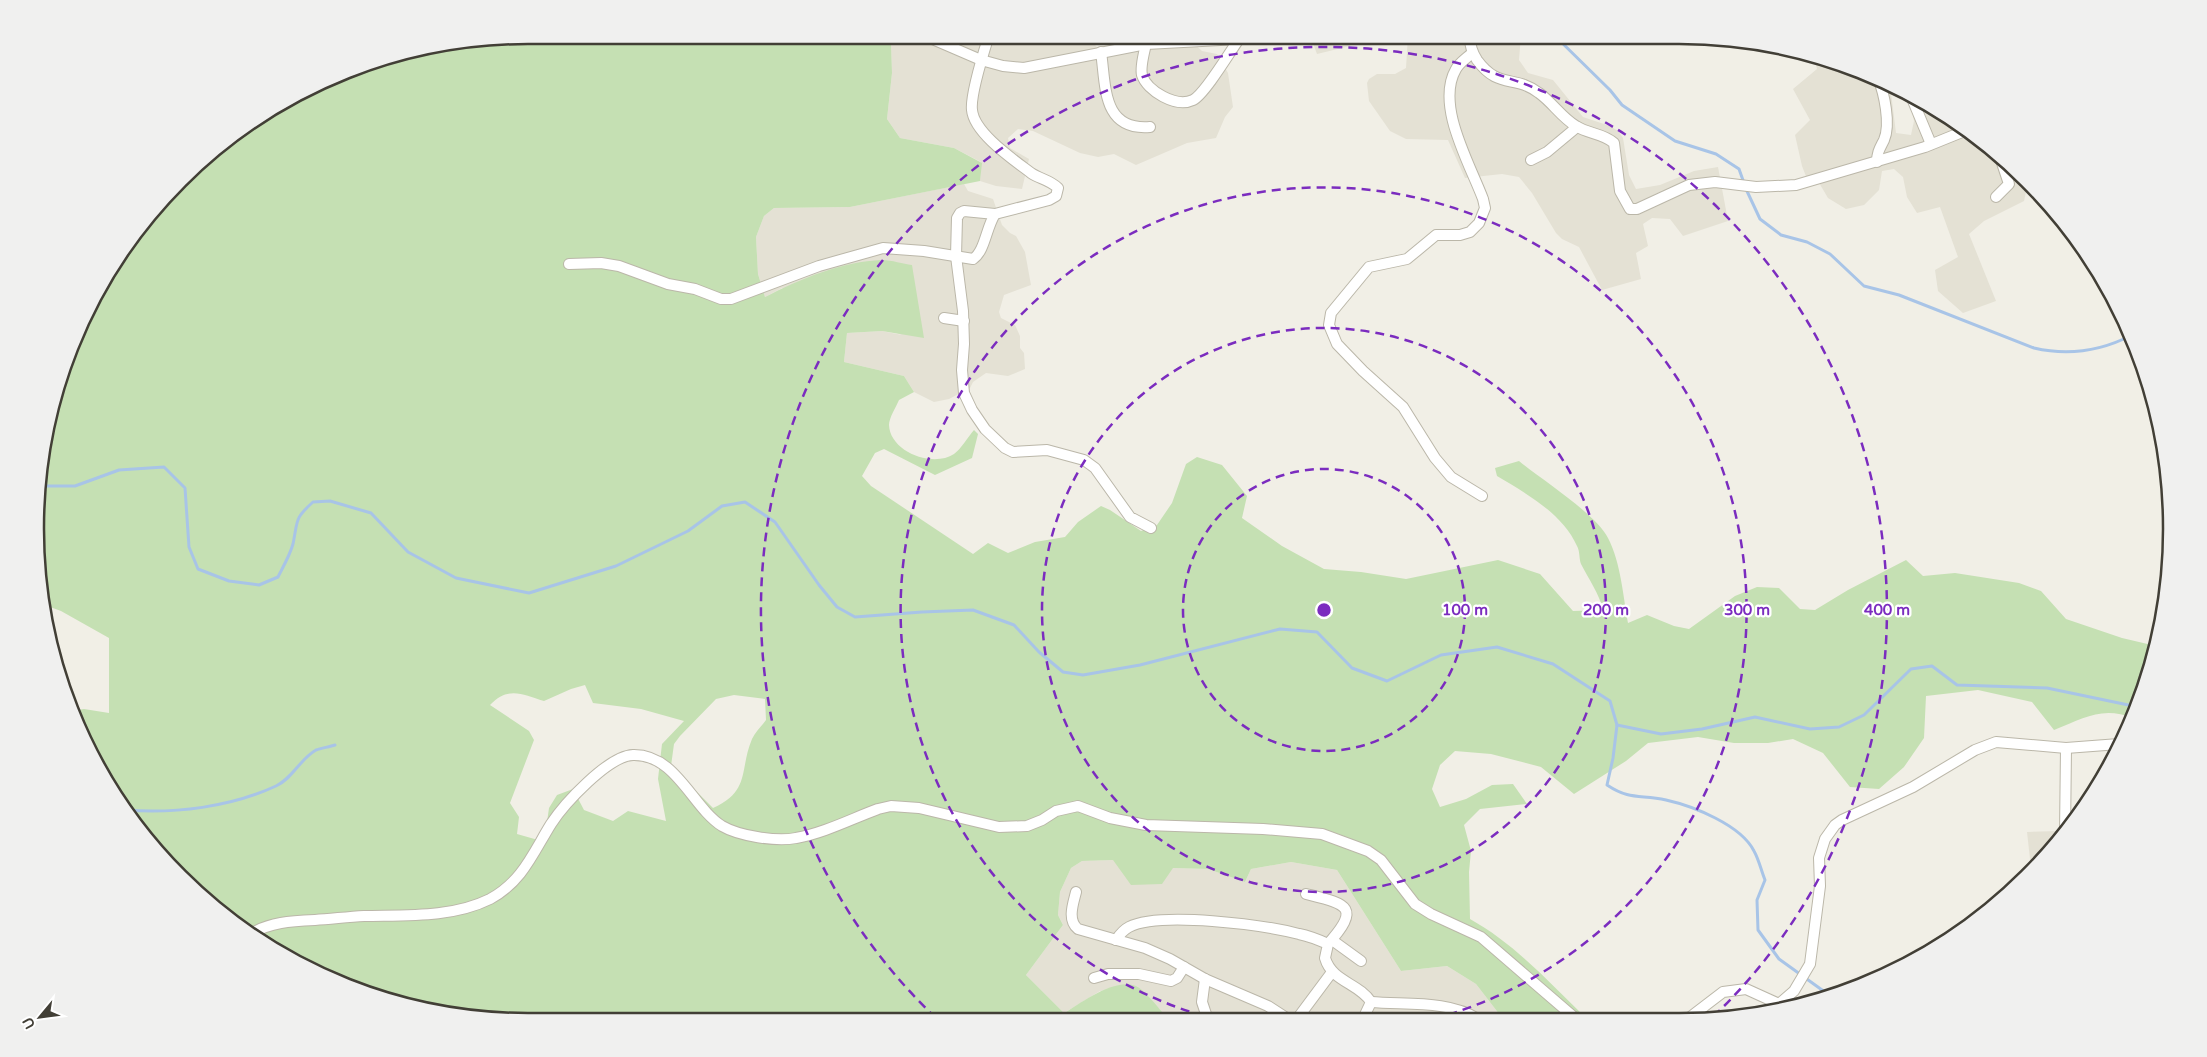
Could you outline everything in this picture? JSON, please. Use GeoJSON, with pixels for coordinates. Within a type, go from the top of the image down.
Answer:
{"type":"FeatureCollection","features":[{"type":"Feature","properties":{"kind":"street"},"geometry":{"type":"LineString","coordinates":[[944,44],[981,60],[1003,66],[1024,68],[1146,44],[1142,73],[1147,83],[1158,94],[1178,102],[1193,100],[1203,91],[1236,44]]}},
{"type":"Feature","properties":{"kind":"street"},"geometry":{"type":"LineString","coordinates":[[986,44],[971,109],[978,125],[984,134],[1033,174],[1046,179],[1058,188],[1056,196],[1049,200],[995,214],[964,211],[960,213],[958,218],[956,256],[964,321],[962,370],[964,393],[972,410],[985,429],[1004,448],[1013,452],[1047,450],[1084,460],[1095,468],[1130,517],[1151,528]]}},
{"type":"Feature","properties":{"kind":"street"},"geometry":{"type":"LineString","coordinates":[[1471,44],[1472,53],[1491,76],[1500,80],[1520,82],[1538,92],[1576,127],[1608,138],[1614,143],[1620,191],[1630,209],[1637,209],[1689,185],[1715,182],[1756,187],[1796,185],[1877,162],[1959,133]]}},
{"type":"Feature","properties":{"kind":"street"},"geometry":{"type":"LineString","coordinates":[[1102,52],[1110,109],[1125,123],[1136,128],[1150,127]]}},
{"type":"Feature","properties":{"kind":"street"},"geometry":{"type":"LineString","coordinates":[[1472,53],[1456,68],[1450,85],[1450,105],[1455,130],[1484,198],[1485,208],[1479,223],[1470,232],[1465,234],[1436,235],[1407,259],[1369,267],[1331,313],[1329,325],[1337,344],[1363,371],[1404,407],[1435,458],[1452,478],[1482,496]]}},
{"type":"Feature","properties":{"kind":"street"},"geometry":{"type":"LineString","coordinates":[[1877,162],[1878,150],[1884,140],[1886,130],[1885,104],[1881,89]]}},
{"type":"Feature","properties":{"kind":"street"},"geometry":{"type":"LineString","coordinates":[[1916,106],[1931,144]]}},
{"type":"Feature","properties":{"kind":"street"},"geometry":{"type":"LineString","coordinates":[[1531,160],[1547,152],[1576,127]]}},
{"type":"Feature","properties":{"kind":"street"},"geometry":{"type":"LineString","coordinates":[[1996,197],[2009,184],[2004,170]]}},
{"type":"Feature","properties":{"kind":"street"},"geometry":{"type":"LineString","coordinates":[[569,264],[601,262],[619,266],[668,284],[695,289],[721,299],[731,299],[819,266],[883,248],[924,251],[973,259],[979,255],[988,224],[995,214]]}},
{"type":"Feature","properties":{"kind":"street"},"geometry":{"type":"LineString","coordinates":[[944,318],[964,321]]}},
{"type":"Feature","properties":{"kind":"street"},"geometry":{"type":"LineString","coordinates":[[1781,1002],[1794,990],[1807,971],[1814,943],[1819,896],[1819,858],[1825,839],[1842,820],[1913,787],[1975,750],[1996,742],[2066,748],[2112,745]]}},
{"type":"Feature","properties":{"kind":"street"},"geometry":{"type":"LineString","coordinates":[[2065,821],[2066,748]]}},
{"type":"Feature","properties":{"kind":"street"},"geometry":{"type":"LineString","coordinates":[[257,931],[266,926],[288,922],[363,916],[422,916],[488,900],[506,890],[520,876],[552,823],[589,779],[605,768],[631,755],[645,756],[662,764],[722,826],[751,836],[768,838],[796,838],[891,806],[937,812],[986,826],[999,827],[1027,826],[1042,820],[1056,811],[1078,806],[1110,818],[1146,825],[1254,828],[1322,834],[1368,850],[1382,860],[1415,904],[1431,914],[1481,937],[1569,1013]]}},
{"type":"Feature","properties":{"kind":"street"},"geometry":{"type":"LineString","coordinates":[[1076,892],[1072,918],[1075,926],[1153,952],[1205,978],[1249,996],[1278,1013]]}},
{"type":"Feature","properties":{"kind":"street"},"geometry":{"type":"LineString","coordinates":[[1306,894],[1332,900],[1343,906],[1347,912],[1347,920],[1330,942],[1325,958],[1332,972],[1359,989],[1371,1002],[1453,1007],[1469,1013]]}},
{"type":"Feature","properties":{"kind":"street"},"geometry":{"type":"LineString","coordinates":[[1116,940],[1122,931],[1131,926],[1152,921],[1229,922],[1300,934],[1330,942],[1361,961]]}},
{"type":"Feature","properties":{"kind":"street"},"geometry":{"type":"LineString","coordinates":[[1094,978],[1108,974],[1139,974],[1171,981],[1177,978],[1184,967]]}},
{"type":"Feature","properties":{"kind":"street"},"geometry":{"type":"LineString","coordinates":[[1301,1013],[1332,972]]}},
{"type":"Feature","properties":{"kind":"street"},"geometry":{"type":"LineString","coordinates":[[1205,978],[1202,1002],[1206,1013]]}},
{"type":"Feature","properties":{"kind":"street"},"geometry":{"type":"LineString","coordinates":[[1696,1012],[1723,992],[1746,989],[1777,1003]]}},
{"type":"Feature","properties":{"kind":"street"},"geometry":{"type":"LineString","coordinates":[[1366,1013],[1371,1002]]}},
{"type":"Feature","properties":{"kind":"shaded area"},"geometry":{"type":"Polygon","coordinates":[[[891,44],[1094,44],[1097,47],[1116,44],[1195,44],[1202,51],[1217,54],[1228,73],[1233,107],[1225,117],[1216,138],[1187,143],[1136,165],[1114,154],[1098,157],[1080,153],[1033,131],[1018,129],[1008,138],[1010,148],[1029,159],[1022,189],[996,186],[980,181],[981,162],[954,148],[900,138],[887,119],[892,73],[891,44]]]}},
{"type":"Feature","properties":{"kind":"shaded area"},"geometry":{"type":"Polygon","coordinates":[[[1313,44],[1351,44],[1350,46],[1317,54],[1313,44]]]}},
{"type":"Feature","properties":{"kind":"shaded area"},"geometry":{"type":"Polygon","coordinates":[[[1407,44],[1520,44],[1519,60],[1528,73],[1553,80],[1583,117],[1610,126],[1618,131],[1623,138],[1629,175],[1636,189],[1660,185],[1694,171],[1718,167],[1728,221],[1683,236],[1670,219],[1652,218],[1643,224],[1648,246],[1636,253],[1641,279],[1602,290],[1579,247],[1562,239],[1556,233],[1532,193],[1519,177],[1502,174],[1465,178],[1448,140],[1406,139],[1390,131],[1369,101],[1367,83],[1369,79],[1377,74],[1395,74],[1406,68],[1407,44]]]}},
{"type":"Feature","properties":{"kind":"shaded area"},"geometry":{"type":"Polygon","coordinates":[[[1816,64],[1834,69],[1891,93],[1896,133],[1911,135],[1914,121],[1910,103],[1921,109],[1948,125],[1974,144],[2026,191],[2024,201],[1984,221],[1969,234],[1996,301],[1963,313],[1938,291],[1935,270],[1958,257],[1940,207],[1917,213],[1907,197],[1903,177],[1894,169],[1882,171],[1879,190],[1864,205],[1846,209],[1828,198],[1818,181],[1809,184],[1802,166],[1795,135],[1810,120],[1793,89],[1817,69],[1816,64]]]}},
{"type":"Feature","properties":{"kind":"shaded area"},"geometry":{"type":"Polygon","coordinates":[[[964,184],[968,191],[993,199],[1002,225],[1016,236],[1025,252],[1031,285],[1004,295],[999,312],[1001,318],[1015,325],[1020,336],[1020,348],[1024,353],[1025,369],[1008,376],[986,373],[973,382],[970,388],[949,399],[934,402],[914,392],[904,376],[844,362],[847,333],[882,331],[902,335],[782,288],[765,297],[758,274],[756,237],[764,216],[774,208],[850,207],[964,184]]]}},
{"type":"Feature","properties":{"kind":"shaded area"},"geometry":{"type":"Polygon","coordinates":[[[2057,831],[2030,861],[2027,832],[2057,831]]]}},
{"type":"Feature","properties":{"kind":"shaded area"},"geometry":{"type":"Polygon","coordinates":[[[1113,860],[1173,868],[1208,869],[1245,882],[1251,869],[1291,862],[1337,870],[1401,971],[1447,966],[1476,984],[1498,1013],[1162,1013],[1137,986],[1100,991],[1064,1013],[1026,975],[1063,925],[1058,915],[1060,892],[1071,868],[1082,861],[1113,860]]]}},
{"type":"Feature","properties":{"kind":"green space"},"geometry":{"type":"Polygon","coordinates":[[[528,44],[891,44],[892,73],[887,119],[900,138],[954,148],[982,163],[980,181],[850,207],[774,208],[764,216],[756,237],[758,274],[765,297],[837,267],[882,260],[912,265],[924,338],[882,331],[847,333],[844,362],[904,376],[914,392],[899,400],[889,425],[891,435],[904,450],[924,458],[945,458],[957,452],[974,430],[978,434],[972,458],[935,475],[884,449],[875,453],[862,476],[871,486],[973,554],[988,543],[1008,553],[1035,542],[1065,537],[1078,522],[1101,506],[1141,531],[1157,525],[1172,503],[1186,464],[1197,457],[1222,465],[1247,496],[1242,518],[1282,546],[1324,569],[1361,572],[1406,579],[1498,560],[1540,574],[1573,611],[1603,610],[1581,564],[1578,548],[1570,534],[1543,505],[1497,476],[1495,468],[1519,461],[1567,497],[1602,529],[1616,558],[1628,623],[1647,615],[1674,626],[1689,629],[1735,596],[1757,587],[1779,588],[1800,609],[1815,610],[1848,590],[1906,560],[1923,576],[1955,573],[2019,583],[2041,591],[2066,619],[2122,638],[2149,644],[2138,684],[2125,716],[2102,713],[2054,730],[2032,702],[1978,690],[1926,696],[1924,738],[1904,767],[1879,789],[1850,787],[1823,753],[1793,739],[1768,743],[1734,743],[1698,737],[1648,743],[1626,761],[1574,794],[1541,767],[1491,754],[1455,751],[1440,765],[1432,789],[1440,807],[1466,799],[1492,785],[1513,784],[1527,804],[1480,809],[1464,825],[1471,851],[1469,872],[1470,919],[1517,952],[1581,1013],[1498,1013],[1476,984],[1447,966],[1401,971],[1337,870],[1291,862],[1251,869],[1245,882],[1208,869],[1173,868],[1162,884],[1131,885],[1113,860],[1082,861],[1071,868],[1060,892],[1058,915],[1063,925],[1026,975],[1064,1013],[528,1013],[465,1009],[434,1004],[373,988],[314,963],[286,948],[259,932],[209,893],[164,848],[144,824],[125,798],[94,743],[79,710],[109,713],[109,638],[50,607],[48,592],[45,560],[45,497],[48,465],[60,403],[81,343],[109,286],[125,259],[144,233],[164,209],[209,164],[259,125],[314,94],[373,69],[403,60],[465,48],[528,44]],[[585,685],[544,701],[516,693],[503,695],[490,705],[529,731],[534,740],[510,803],[519,817],[517,834],[538,840],[547,822],[549,808],[557,795],[573,789],[584,810],[613,821],[628,811],[666,821],[658,779],[662,744],[684,721],[641,709],[593,703],[585,685]],[[734,695],[716,699],[674,744],[671,766],[713,808],[725,801],[739,787],[752,739],[766,720],[765,699],[734,695]]]}},
{"type":"Feature","properties":{"kind":"green space"},"geometry":{"type":"Polygon","coordinates":[[[1128,984],[1136,986],[1163,1013],[1064,1013],[1098,992],[1118,985],[1128,984]]]}},
{"type":"Feature","properties":{"kind":"waterway"},"geometry":{"type":"LineString","coordinates":[[1563,44],[1610,90],[1622,105],[1675,141],[1716,154],[1739,169],[1744,183]]}},
{"type":"Feature","properties":{"kind":"waterway"},"geometry":{"type":"LineString","coordinates":[[1746,189],[1760,219],[1781,235],[1807,242],[1830,254],[1864,286],[1899,295],[2034,348],[2059,352],[2084,351],[2108,345],[2124,338]]}},
{"type":"Feature","properties":{"kind":"waterway"},"geometry":{"type":"LineString","coordinates":[[46,486],[75,486],[119,470],[164,467],[185,488],[189,547],[198,569],[229,581],[259,585],[278,577],[292,548],[298,520],[313,502],[330,501],[371,513],[408,552],[456,578],[529,593],[616,566],[688,531],[722,506],[745,502],[775,522],[819,585],[837,607],[855,617],[973,610],[1014,625],[1039,652],[1063,672],[1083,675],[1140,665],[1280,629],[1317,632],[1352,668],[1387,681],[1441,655],[1497,647],[1553,664],[1610,701],[1617,725],[1607,785],[1630,795],[1666,800],[1702,812],[1728,825],[1748,842],[1756,854],[1765,880],[1757,900],[1758,930],[1779,959],[1824,991]]}},
{"type":"Feature","properties":{"kind":"waterway"},"geometry":{"type":"LineString","coordinates":[[1617,725],[1661,734],[1702,729],[1755,717],[1810,729],[1839,727],[1864,715],[1911,669],[1932,666],[1957,685],[2047,688],[2130,705]]}},
{"type":"Feature","properties":{"kind":"waterway"},"geometry":{"type":"LineString","coordinates":[[134,810],[183,810],[222,804],[259,793],[282,783],[305,758],[316,750],[335,745]]}}]}
